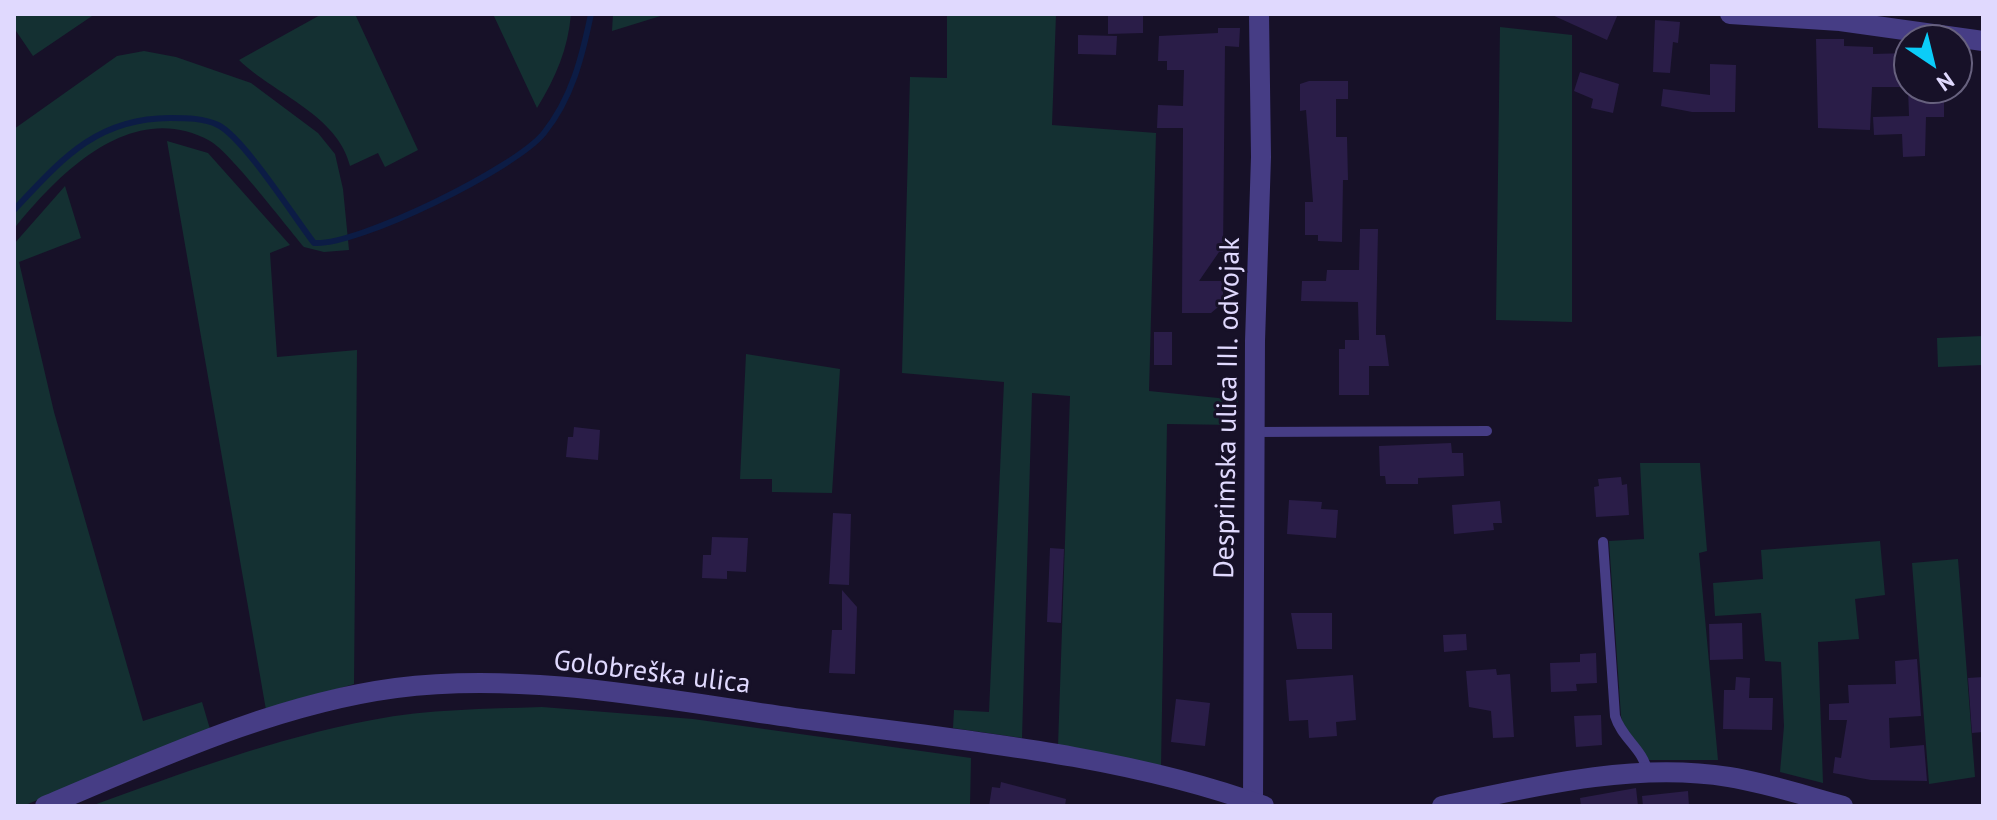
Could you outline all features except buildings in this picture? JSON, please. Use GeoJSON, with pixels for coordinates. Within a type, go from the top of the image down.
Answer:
{"type":"FeatureCollection","features":[{"type":"Feature","properties":{"kind":"street","name":"Desprimska ulica III. odvojak"},"geometry":{"type":"LineString","coordinates":[[1258,804],[1254,432],[1261,157],[1259,14]]}},
{"type":"Feature","properties":{"kind":"street"},"geometry":{"type":"LineString","coordinates":[[1730,14],[1840,21],[1983,41]]}},
{"type":"Feature","properties":{"kind":"street","name":"Golobreška ulica"},"geometry":{"type":"LineString","coordinates":[[45,806],[232,732],[324,702],[435,685],[531,687],[619,694],[1020,749],[1179,781],[1258,804]]}},
{"type":"Feature","properties":{"kind":"street"},"geometry":{"type":"LineString","coordinates":[[1442,806],[1570,781],[1648,773],[1730,777],[1843,806]]}},
{"type":"Feature","properties":{"kind":"lane"},"geometry":{"type":"LineString","coordinates":[[1254,432],[1487,431]]}},
{"type":"Feature","properties":{"kind":"lane"},"geometry":{"type":"LineString","coordinates":[[1603,542],[1615,716],[1619,729],[1642,754],[1648,773]]}},
{"type":"Feature","properties":{"kind":"green space"},"geometry":{"type":"Polygon","coordinates":[[[14,14],[95,14],[33,56],[14,28],[14,14]]]}},
{"type":"Feature","properties":{"kind":"green space"},"geometry":{"type":"Polygon","coordinates":[[[322,14],[355,14],[418,150],[385,167],[378,153],[350,166],[343,148],[319,119],[239,60],[322,14]]]}},
{"type":"Feature","properties":{"kind":"green space"},"geometry":{"type":"Polygon","coordinates":[[[493,14],[571,14],[560,62],[537,108],[493,14]]]}},
{"type":"Feature","properties":{"kind":"green space"},"geometry":{"type":"Polygon","coordinates":[[[613,14],[667,14],[612,31],[613,14]]]}},
{"type":"Feature","properties":{"kind":"green space"},"geometry":{"type":"Polygon","coordinates":[[[947,14],[1056,14],[1052,125],[1156,133],[1149,391],[1238,400],[1237,425],[1167,424],[1161,767],[1058,746],[1070,396],[1032,393],[1022,738],[953,728],[954,710],[989,712],[1004,382],[902,373],[910,77],[947,78],[947,14]]]}},
{"type":"Feature","properties":{"kind":"green space"},"geometry":{"type":"Polygon","coordinates":[[[1500,27],[1572,35],[1572,322],[1496,320],[1500,27]]]}},
{"type":"Feature","properties":{"kind":"green space"},"geometry":{"type":"Polygon","coordinates":[[[144,51],[176,57],[251,83],[318,133],[335,154],[343,189],[349,250],[324,252],[304,247],[219,148],[210,141],[181,130],[153,129],[125,135],[99,148],[52,186],[14,229],[14,129],[117,56],[144,51]]]}},
{"type":"Feature","properties":{"kind":"green space"},"geometry":{"type":"Polygon","coordinates":[[[167,141],[208,153],[290,245],[270,253],[277,357],[357,350],[354,684],[266,710],[167,141]]]}},
{"type":"Feature","properties":{"kind":"green space"},"geometry":{"type":"Polygon","coordinates":[[[65,186],[81,238],[19,262],[54,412],[143,721],[202,702],[210,729],[23,806],[14,806],[14,244],[65,186]]]}},
{"type":"Feature","properties":{"kind":"green space"},"geometry":{"type":"Polygon","coordinates":[[[1983,336],[1983,365],[1938,367],[1937,338],[1983,336]]]}},
{"type":"Feature","properties":{"kind":"green space"},"geometry":{"type":"Polygon","coordinates":[[[746,354],[840,369],[832,493],[772,492],[772,479],[740,479],[746,354]]]}},
{"type":"Feature","properties":{"kind":"green space"},"geometry":{"type":"Polygon","coordinates":[[[1640,463],[1700,463],[1707,551],[1699,553],[1718,760],[1649,760],[1624,729],[1609,541],[1644,539],[1640,463]]]}},
{"type":"Feature","properties":{"kind":"green space"},"geometry":{"type":"Polygon","coordinates":[[[1880,541],[1885,595],[1855,599],[1859,639],[1818,642],[1823,783],[1780,772],[1784,726],[1781,662],[1765,661],[1761,613],[1715,616],[1713,583],[1763,579],[1761,550],[1880,541]]]}},
{"type":"Feature","properties":{"kind":"green space"},"geometry":{"type":"Polygon","coordinates":[[[1958,559],[1975,777],[1929,784],[1912,563],[1958,559]]]}},
{"type":"Feature","properties":{"kind":"green space"},"geometry":{"type":"Polygon","coordinates":[[[542,707],[693,719],[971,758],[970,806],[91,806],[230,757],[300,736],[372,720],[457,710],[542,707]]]}},
{"type":"Feature","properties":{"kind":"waterway"},"geometry":{"type":"LineString","coordinates":[[14,210],[65,159],[101,134],[144,120],[189,118],[213,123],[228,132],[254,161],[314,243],[335,241],[365,232],[471,184],[528,148],[544,133],[569,91],[591,14]]}}]}
